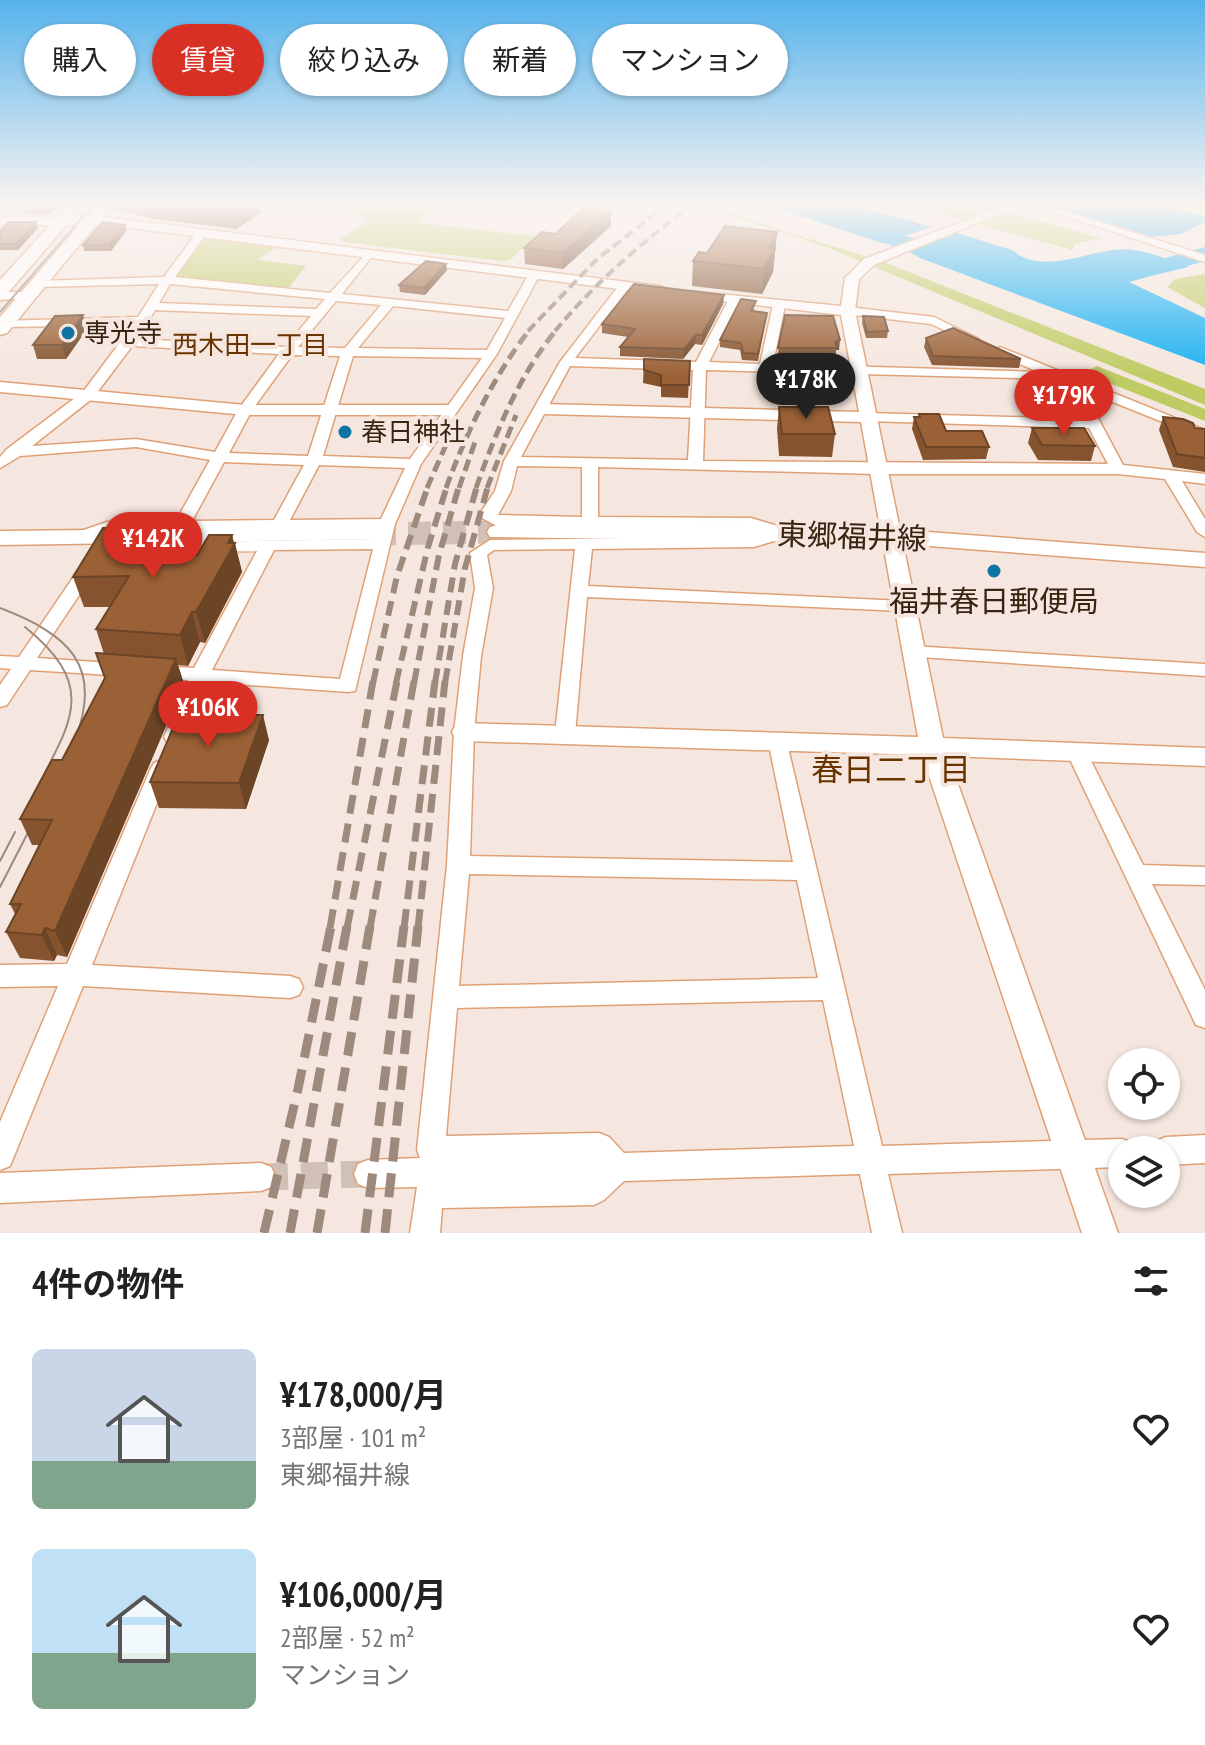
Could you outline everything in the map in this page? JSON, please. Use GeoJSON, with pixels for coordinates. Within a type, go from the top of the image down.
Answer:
{"type":"FeatureCollection","features":[{"type":"Feature","properties":{"kind":"main road"},"geometry":{"type":"LineString","coordinates":[[0,294],[27,263]]}},
{"type":"Feature","properties":{"kind":"main road"},"geometry":{"type":"LineString","coordinates":[[3,326],[55,263]]}},
{"type":"Feature","properties":{"kind":"main road","name":"東郷福井線"},"geometry":{"type":"LineString","coordinates":[[498,532],[889,536],[1205,560]]}},
{"type":"Feature","properties":{"kind":"main road"},"geometry":{"type":"LineString","coordinates":[[0,538],[380,534]]}},
{"type":"Feature","properties":{"kind":"street"},"geometry":{"type":"LineString","coordinates":[[0,464],[88,395],[129,342],[180,263]]}},
{"type":"Feature","properties":{"kind":"street"},"geometry":{"type":"LineString","coordinates":[[181,527],[245,410],[288,351],[362,263]]}},
{"type":"Feature","properties":{"kind":"street"},"geometry":{"type":"LineString","coordinates":[[427,263],[934,321],[1055,376],[1205,435]]}},
{"type":"Feature","properties":{"kind":"street"},"geometry":{"type":"LineString","coordinates":[[868,263],[850,283],[848,311],[889,536],[932,746],[1100,1233]]}},
{"type":"Feature","properties":{"kind":"street"},"geometry":{"type":"LineString","coordinates":[[0,662],[348,686],[380,534],[414,464],[491,354],[533,276]]}},
{"type":"Feature","properties":{"kind":"street"},"geometry":{"type":"LineString","coordinates":[[0,294],[167,280],[514,315]]}},
{"type":"Feature","properties":{"kind":"street"},"geometry":{"type":"LineString","coordinates":[[624,286],[566,362],[543,409],[511,461],[503,491],[489,512],[490,518],[751,523],[785,533]]}},
{"type":"Feature","properties":{"kind":"street"},"geometry":{"type":"LineString","coordinates":[[695,465],[700,367],[735,299]]}},
{"type":"Feature","properties":{"kind":"street"},"geometry":{"type":"LineString","coordinates":[[0,1156],[200,675],[314,460],[348,352],[390,302]]}},
{"type":"Feature","properties":{"kind":"street"},"geometry":{"type":"LineString","coordinates":[[766,368],[779,305]]}},
{"type":"Feature","properties":{"kind":"street"},"geometry":{"type":"LineString","coordinates":[[151,306],[320,313]]}},
{"type":"Feature","properties":{"kind":"street"},"geometry":{"type":"LineString","coordinates":[[3,326],[142,321]]}},
{"type":"Feature","properties":{"kind":"street"},"geometry":{"type":"LineString","coordinates":[[129,342],[288,351],[491,354]]}},
{"type":"Feature","properties":{"kind":"street"},"geometry":{"type":"LineString","coordinates":[[566,362],[1055,376]]}},
{"type":"Feature","properties":{"kind":"street"},"geometry":{"type":"LineString","coordinates":[[1072,382],[1118,469]]}},
{"type":"Feature","properties":{"kind":"street"},"geometry":{"type":"LineString","coordinates":[[0,387],[245,410],[449,410]]}},
{"type":"Feature","properties":{"kind":"street"},"geometry":{"type":"LineString","coordinates":[[543,409],[1094,424]]}},
{"type":"Feature","properties":{"kind":"street"},"geometry":{"type":"LineString","coordinates":[[12,452],[136,443],[219,457],[414,464]]}},
{"type":"Feature","properties":{"kind":"street"},"geometry":{"type":"LineString","coordinates":[[511,461],[877,469],[1118,469],[1205,479]]}},
{"type":"Feature","properties":{"kind":"street"},"geometry":{"type":"LineString","coordinates":[[590,463],[590,522]]}},
{"type":"Feature","properties":{"kind":"street"},"geometry":{"type":"LineString","coordinates":[[1171,476],[1205,532]]}},
{"type":"Feature","properties":{"kind":"street"},"geometry":{"type":"LineString","coordinates":[[78,537],[107,527],[181,527],[273,536]]}},
{"type":"Feature","properties":{"kind":"street"},"geometry":{"type":"LineString","coordinates":[[618,1167],[599,1147],[431,1150],[458,865],[464,732],[472,656],[484,588],[478,553],[490,545],[754,542],[785,533]]}},
{"type":"Feature","properties":{"kind":"street"},"geometry":{"type":"LineString","coordinates":[[78,537],[102,548],[273,536],[380,534]]}},
{"type":"Feature","properties":{"kind":"street"},"geometry":{"type":"LineString","coordinates":[[565,734],[584,542]]}},
{"type":"Feature","properties":{"kind":"street"},"geometry":{"type":"LineString","coordinates":[[0,700],[102,548]]}},
{"type":"Feature","properties":{"kind":"street"},"geometry":{"type":"LineString","coordinates":[[579,591],[903,606]]}},
{"type":"Feature","properties":{"kind":"street"},"geometry":{"type":"LineString","coordinates":[[912,652],[1205,670]]}},
{"type":"Feature","properties":{"kind":"street"},"geometry":{"type":"LineString","coordinates":[[464,732],[778,740],[1205,757]]}},
{"type":"Feature","properties":{"kind":"street"},"geometry":{"type":"LineString","coordinates":[[778,740],[887,1233]]}},
{"type":"Feature","properties":{"kind":"street"},"geometry":{"type":"LineString","coordinates":[[1077,753],[1205,1017]]}},
{"type":"Feature","properties":{"kind":"street"},"geometry":{"type":"LineString","coordinates":[[458,865],[807,871]]}},
{"type":"Feature","properties":{"kind":"street"},"geometry":{"type":"LineString","coordinates":[[1135,874],[1205,876]]}},
{"type":"Feature","properties":{"kind":"street"},"geometry":{"type":"LineString","coordinates":[[0,976],[74,975],[290,987]]}},
{"type":"Feature","properties":{"kind":"street"},"geometry":{"type":"LineString","coordinates":[[447,997],[833,989]]}},
{"type":"Feature","properties":{"kind":"street"},"geometry":{"type":"LineString","coordinates":[[1180,1150],[1205,1149]]}},
{"type":"Feature","properties":{"kind":"street"},"geometry":{"type":"LineString","coordinates":[[368,1174],[1108,1154]]}},
{"type":"Feature","properties":{"kind":"street"},"geometry":{"type":"LineString","coordinates":[[425,1233],[429,1194],[594,1190],[618,1167]]}},
{"type":"Feature","properties":{"kind":"street"},"geometry":{"type":"LineString","coordinates":[[0,1188],[261,1177]]}},
{"type":"Feature","properties":{"kind":"green space"},"geometry":{"type":"Polygon","coordinates":[[[185,263],[278,263],[306,266],[286,291],[173,279],[185,263]]]}},
{"type":"Feature","properties":{"kind":"green space"},"geometry":{"type":"Polygon","coordinates":[[[863,263],[886,263],[1205,389],[1205,405],[863,263]]]}},
{"type":"Feature","properties":{"kind":"green space"},"geometry":{"type":"Polygon","coordinates":[[[1205,274],[1205,308],[1167,287],[1175,279],[1205,274]]]}},
{"type":"Feature","properties":{"kind":"green space"},"geometry":{"type":"Polygon","coordinates":[[[1097,366],[1205,409],[1205,421],[1084,373],[1097,366]]]}},
{"type":"Feature","properties":{"kind":"water"},"geometry":{"type":"Polygon","coordinates":[[[932,263],[1176,263],[1189,267],[1127,281],[1205,318],[1205,365],[932,263]]]}},
{"type":"Feature","properties":{"kind":"building"},"geometry":{"type":"Polygon","coordinates":[[[424,263],[446,264],[424,288],[399,285],[424,263]]]}},
{"type":"Feature","properties":{"kind":"building"},"geometry":{"type":"Polygon","coordinates":[[[707,263],[767,263],[764,269],[707,263]]]}},
{"type":"Feature","properties":{"kind":"building"},"geometry":{"type":"Polygon","coordinates":[[[634,284],[724,295],[702,335],[696,335],[684,349],[620,347],[635,329],[602,324],[634,284]]]}},
{"type":"Feature","properties":{"kind":"building"},"geometry":{"type":"Polygon","coordinates":[[[741,299],[756,301],[751,311],[767,313],[758,354],[743,353],[741,343],[720,340],[741,299]]]}},
{"type":"Feature","properties":{"kind":"building"},"geometry":{"type":"Polygon","coordinates":[[[83,315],[62,345],[33,345],[55,316],[83,315]]]}},
{"type":"Feature","properties":{"kind":"building"},"geometry":{"type":"Polygon","coordinates":[[[785,315],[833,316],[840,340],[835,342],[837,348],[778,348],[785,315]]]}},
{"type":"Feature","properties":{"kind":"building"},"geometry":{"type":"Polygon","coordinates":[[[863,316],[884,317],[888,331],[867,332],[863,316]]]}},
{"type":"Feature","properties":{"kind":"building"},"geometry":{"type":"Polygon","coordinates":[[[953,328],[1021,359],[933,356],[926,338],[953,328]]]}},
{"type":"Feature","properties":{"kind":"building"},"geometry":{"type":"Polygon","coordinates":[[[644,359],[690,361],[689,385],[661,385],[661,375],[644,370],[644,359]]]}},
{"type":"Feature","properties":{"kind":"building"},"geometry":{"type":"Polygon","coordinates":[[[779,407],[828,407],[835,434],[782,434],[779,407]]]}},
{"type":"Feature","properties":{"kind":"building"},"geometry":{"type":"Polygon","coordinates":[[[919,414],[939,414],[946,431],[982,431],[989,447],[926,447],[914,417],[920,417],[919,414]]]}},
{"type":"Feature","properties":{"kind":"building"},"geometry":{"type":"Polygon","coordinates":[[[1163,417],[1183,419],[1193,423],[1195,428],[1205,429],[1205,458],[1177,454],[1163,417]]]}},
{"type":"Feature","properties":{"kind":"building"},"geometry":{"type":"Polygon","coordinates":[[[1032,428],[1084,428],[1095,446],[1042,445],[1032,428]]]}},
{"type":"Feature","properties":{"kind":"building"},"geometry":{"type":"Polygon","coordinates":[[[103,528],[158,528],[144,554],[197,555],[209,535],[232,535],[228,543],[235,543],[180,635],[96,629],[129,576],[73,577],[103,528]]]}},
{"type":"Feature","properties":{"kind":"building"},"geometry":{"type":"Polygon","coordinates":[[[96,653],[176,659],[55,931],[45,928],[42,935],[6,932],[21,904],[10,904],[52,820],[20,819],[52,760],[62,760],[105,678],[96,653]]]}},
{"type":"Feature","properties":{"kind":"building"},"geometry":{"type":"Polygon","coordinates":[[[179,714],[263,715],[239,783],[150,782],[179,714]]]}},
{"type":"Feature","properties":{"kind":"waterway"},"geometry":{"type":"LineString","coordinates":[[1129,275],[1174,263]]}},
{"type":"Feature","properties":{"kind":"tunnel"},"geometry":{"type":"LineString","coordinates":[[373,534],[498,532]]}},
{"type":"Feature","properties":{"kind":"tunnel"},"geometry":{"type":"LineString","coordinates":[[261,1177],[368,1174]]}},
{"type":"Feature","properties":{"kind":"tram line"},"geometry":{"type":"LineString","coordinates":[[0,312],[43,263]]}},
{"type":"Feature","properties":{"kind":"tram line"},"geometry":{"type":"LineString","coordinates":[[0,608],[44,629],[61,641],[74,656],[82,672],[85,691],[83,714],[75,740]]}},
{"type":"Feature","properties":{"kind":"tram line"},"geometry":{"type":"LineString","coordinates":[[25,627],[49,649],[64,670],[71,690],[71,709],[65,729],[31,800]]}},
{"type":"Feature","properties":{"kind":"tram line"},"geometry":{"type":"LineString","coordinates":[[0,887],[37,815]]}},
{"type":"Feature","properties":{"kind":"tram line"},"geometry":{"type":"LineString","coordinates":[[0,861],[15,832]]}},
{"type":"Feature","properties":{"kind":"railway"},"geometry":{"type":"LineString","coordinates":[[528,331],[594,263]]}},
{"type":"Feature","properties":{"kind":"railway"},"geometry":{"type":"LineString","coordinates":[[555,331],[622,263]]}},
{"type":"Feature","properties":{"kind":"railway"},"geometry":{"type":"LineString","coordinates":[[446,488],[482,405],[530,329]]}},
{"type":"Feature","properties":{"kind":"railway"},"geometry":{"type":"LineString","coordinates":[[476,488],[510,405],[531,365],[557,329]]}},
{"type":"Feature","properties":{"kind":"railway"},"geometry":{"type":"LineString","coordinates":[[487,488],[516,415]]}},
{"type":"Feature","properties":{"kind":"railway"},"geometry":{"type":"LineString","coordinates":[[427,488],[457,420]]}},
{"type":"Feature","properties":{"kind":"railway"},"geometry":{"type":"LineString","coordinates":[[459,488],[475,442]]}},
{"type":"Feature","properties":{"kind":"railway"},"geometry":{"type":"LineString","coordinates":[[373,683],[397,576],[428,486]]}},
{"type":"Feature","properties":{"kind":"railway"},"geometry":{"type":"LineString","coordinates":[[396,683],[428,547],[447,486]]}},
{"type":"Feature","properties":{"kind":"railway"},"geometry":{"type":"LineString","coordinates":[[414,683],[439,555],[459,486]]}},
{"type":"Feature","properties":{"kind":"railway"},"geometry":{"type":"LineString","coordinates":[[435,683],[455,564],[477,486]]}},
{"type":"Feature","properties":{"kind":"railway"},"geometry":{"type":"LineString","coordinates":[[445,683],[465,568],[488,486]]}},
{"type":"Feature","properties":{"kind":"railway"},"geometry":{"type":"LineString","coordinates":[[330,928],[373,681]]}},
{"type":"Feature","properties":{"kind":"railway"},"geometry":{"type":"LineString","coordinates":[[347,928],[397,681]]}},
{"type":"Feature","properties":{"kind":"railway"},"geometry":{"type":"LineString","coordinates":[[370,928],[414,681]]}},
{"type":"Feature","properties":{"kind":"railway"},"geometry":{"type":"LineString","coordinates":[[404,928],[435,681]]}},
{"type":"Feature","properties":{"kind":"railway"},"geometry":{"type":"LineString","coordinates":[[418,928],[445,681]]}},
{"type":"Feature","properties":{"kind":"railway"},"geometry":{"type":"LineString","coordinates":[[264,1233],[298,1089],[331,926]]}},
{"type":"Feature","properties":{"kind":"railway"},"geometry":{"type":"LineString","coordinates":[[290,1233],[347,926]]}},
{"type":"Feature","properties":{"kind":"railway"},"geometry":{"type":"LineString","coordinates":[[317,1233],[370,926]]}},
{"type":"Feature","properties":{"kind":"railway"},"geometry":{"type":"LineString","coordinates":[[365,1233],[404,926]]}},
{"type":"Feature","properties":{"kind":"railway"},"geometry":{"type":"LineString","coordinates":[[385,1233],[418,926]]}},
{"type":"Feature","properties":{"kind":"place","name":"専光寺"},"geometry":{"type":"Point","coordinates":[68,333]}},
{"type":"Feature","properties":{"kind":"place","name":"春日神社"},"geometry":{"type":"Point","coordinates":[345,432]}},
{"type":"Feature","properties":{"kind":"place","name":"福井春日郵便局"},"geometry":{"type":"Point","coordinates":[994,571]}},
{"type":"Feature","properties":{"kind":"district","name":"西木田一丁目"},"geometry":{"type":"Point","coordinates":[250,345]}},
{"type":"Feature","properties":{"kind":"district","name":"春日二丁目"},"geometry":{"type":"Point","coordinates":[891,770]}}]}
